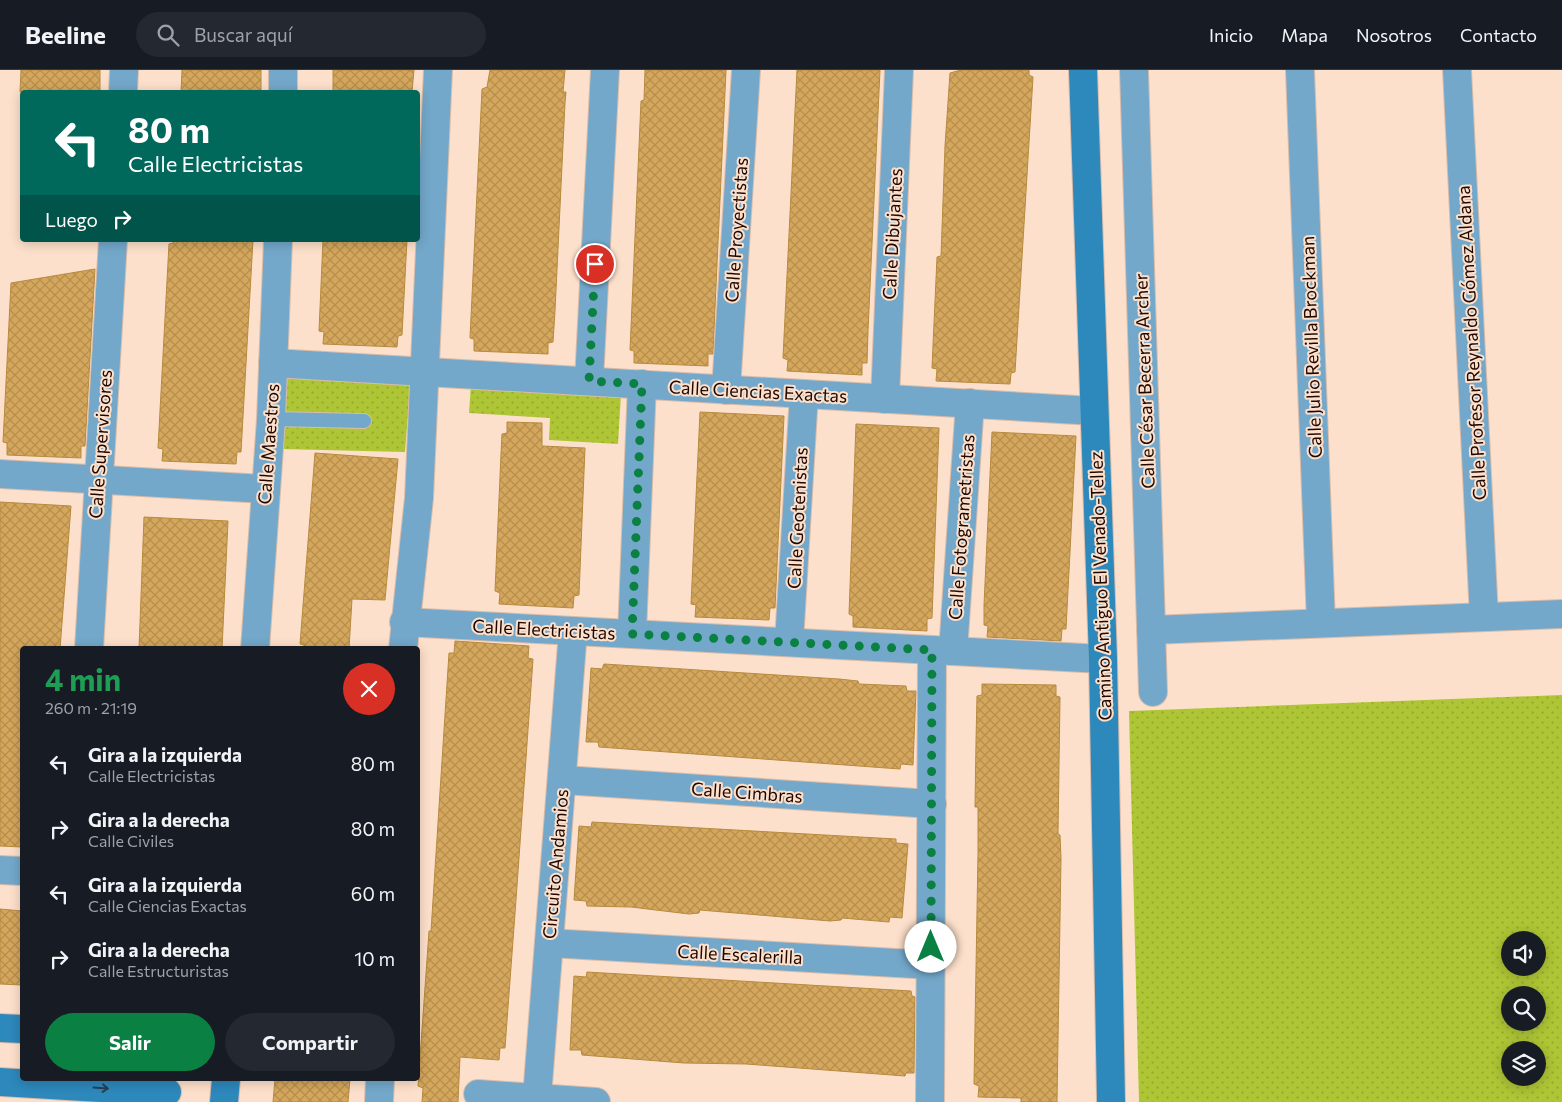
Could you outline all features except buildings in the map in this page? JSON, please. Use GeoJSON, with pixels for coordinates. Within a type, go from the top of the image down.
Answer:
{"type":"FeatureCollection","features":[{"type":"Feature","properties":{"kind":"street"},"geometry":{"type":"LineString","coordinates":[[123,90],[124,70]]}},
{"type":"Feature","properties":{"kind":"street"},"geometry":{"type":"LineString","coordinates":[[283,70],[283,90]]}},
{"type":"Feature","properties":{"kind":"street"},"geometry":{"type":"LineString","coordinates":[[403,636],[419,498],[438,70]]}},
{"type":"Feature","properties":{"kind":"street"},"geometry":{"type":"LineString","coordinates":[[589,381],[605,70]]}},
{"type":"Feature","properties":{"kind":"street","name":"Calle Proyectistas"},"geometry":{"type":"LineString","coordinates":[[726,390],[746,70]]}},
{"type":"Feature","properties":{"kind":"street","name":"Calle Dibujantes"},"geometry":{"type":"LineString","coordinates":[[885,399],[899,70]]}},
{"type":"Feature","properties":{"kind":"street","name":"Camino Antiguo El Venado-Tellez"},"geometry":{"type":"LineString","coordinates":[[1083,70],[1103,659],[1110,1102]]}},
{"type":"Feature","properties":{"kind":"street","name":"Calle César Becerra Archer"},"geometry":{"type":"LineString","coordinates":[[1134,70],[1153,692]]}},
{"type":"Feature","properties":{"kind":"street","name":"Calle Julio Revilla Brockman"},"geometry":{"type":"LineString","coordinates":[[1300,70],[1322,623]]}},
{"type":"Feature","properties":{"kind":"street","name":"Calle Profesor Reynaldo Gómez Aldana"},"geometry":{"type":"LineString","coordinates":[[1457,70],[1484,617]]}},
{"type":"Feature","properties":{"kind":"street","name":"Calle Supervisores"},"geometry":{"type":"LineString","coordinates":[[89,646],[113,242]]}},
{"type":"Feature","properties":{"kind":"street","name":"Calle Maestros"},"geometry":{"type":"LineString","coordinates":[[255,646],[270,419],[278,242]]}},
{"type":"Feature","properties":{"kind":"street","name":"Calle Ciencias Exactas"},"geometry":{"type":"LineString","coordinates":[[273,363],[1094,411]]}},
{"type":"Feature","properties":{"kind":"street"},"geometry":{"type":"LineString","coordinates":[[632,634],[642,384]]}},
{"type":"Feature","properties":{"kind":"street","name":"Calle Geotenistas"},"geometry":{"type":"LineString","coordinates":[[790,642],[804,394]]}},
{"type":"Feature","properties":{"kind":"street","name":"Calle Fotogrametristas"},"geometry":{"type":"LineString","coordinates":[[942,650],[970,403]]}},
{"type":"Feature","properties":{"kind":"street"},"geometry":{"type":"LineString","coordinates":[[0,474],[265,489]]}},
{"type":"Feature","properties":{"kind":"street"},"geometry":{"type":"LineString","coordinates":[[1151,630],[1562,614]]}},
{"type":"Feature","properties":{"kind":"street","name":"Calle Electricistas"},"geometry":{"type":"LineString","coordinates":[[403,636],[572,631],[1103,659]]}},
{"type":"Feature","properties":{"kind":"street","name":"Circuito Andamios"},"geometry":{"type":"LineString","coordinates":[[537,1097],[563,780],[572,631]]}},
{"type":"Feature","properties":{"kind":"street"},"geometry":{"type":"LineString","coordinates":[[930,1102],[932,804],[942,650]]}},
{"type":"Feature","properties":{"kind":"street","name":"Calle Cimbras"},"geometry":{"type":"LineString","coordinates":[[563,780],[932,804]]}},
{"type":"Feature","properties":{"kind":"street"},"geometry":{"type":"LineString","coordinates":[[0,870],[20,871]]}},
{"type":"Feature","properties":{"kind":"street","name":"Calle Escalerilla"},"geometry":{"type":"LineString","coordinates":[[549,943],[931,965]]}},
{"type":"Feature","properties":{"kind":"street"},"geometry":{"type":"LineString","coordinates":[[0,1028],[20,1029]]}},
{"type":"Feature","properties":{"kind":"street"},"geometry":{"type":"LineString","coordinates":[[224,1102],[226,1081]]}},
{"type":"Feature","properties":{"kind":"street"},"geometry":{"type":"LineString","coordinates":[[379,1102],[380,1081]]}},
{"type":"Feature","properties":{"kind":"street"},"geometry":{"type":"LineString","coordinates":[[0,1082],[167,1091]]}},
{"type":"Feature","properties":{"kind":"street"},"geometry":{"type":"LineString","coordinates":[[478,1094],[596,1102]]}},
{"type":"Feature","properties":{"kind":"lane"},"geometry":{"type":"LineString","coordinates":[[270,419],[364,421]]}},
{"type":"Feature","properties":{"kind":"green space"},"geometry":{"type":"Polygon","coordinates":[[[284,373],[411,376],[405,452],[280,449],[284,373]]]}},
{"type":"Feature","properties":{"kind":"green space"},"geometry":{"type":"Polygon","coordinates":[[[471,385],[621,394],[618,444],[549,440],[550,418],[469,413],[471,385]]]}},
{"type":"Feature","properties":{"kind":"green space"},"geometry":{"type":"Polygon","coordinates":[[[1562,695],[1562,1102],[1139,1102],[1129,711],[1562,695]]]}},
{"type":"Feature","properties":{"kind":"route"},"geometry":{"type":"LineString","coordinates":[[595,264],[589,381],[642,384],[632,634],[932,650],[931,947]]}}]}
